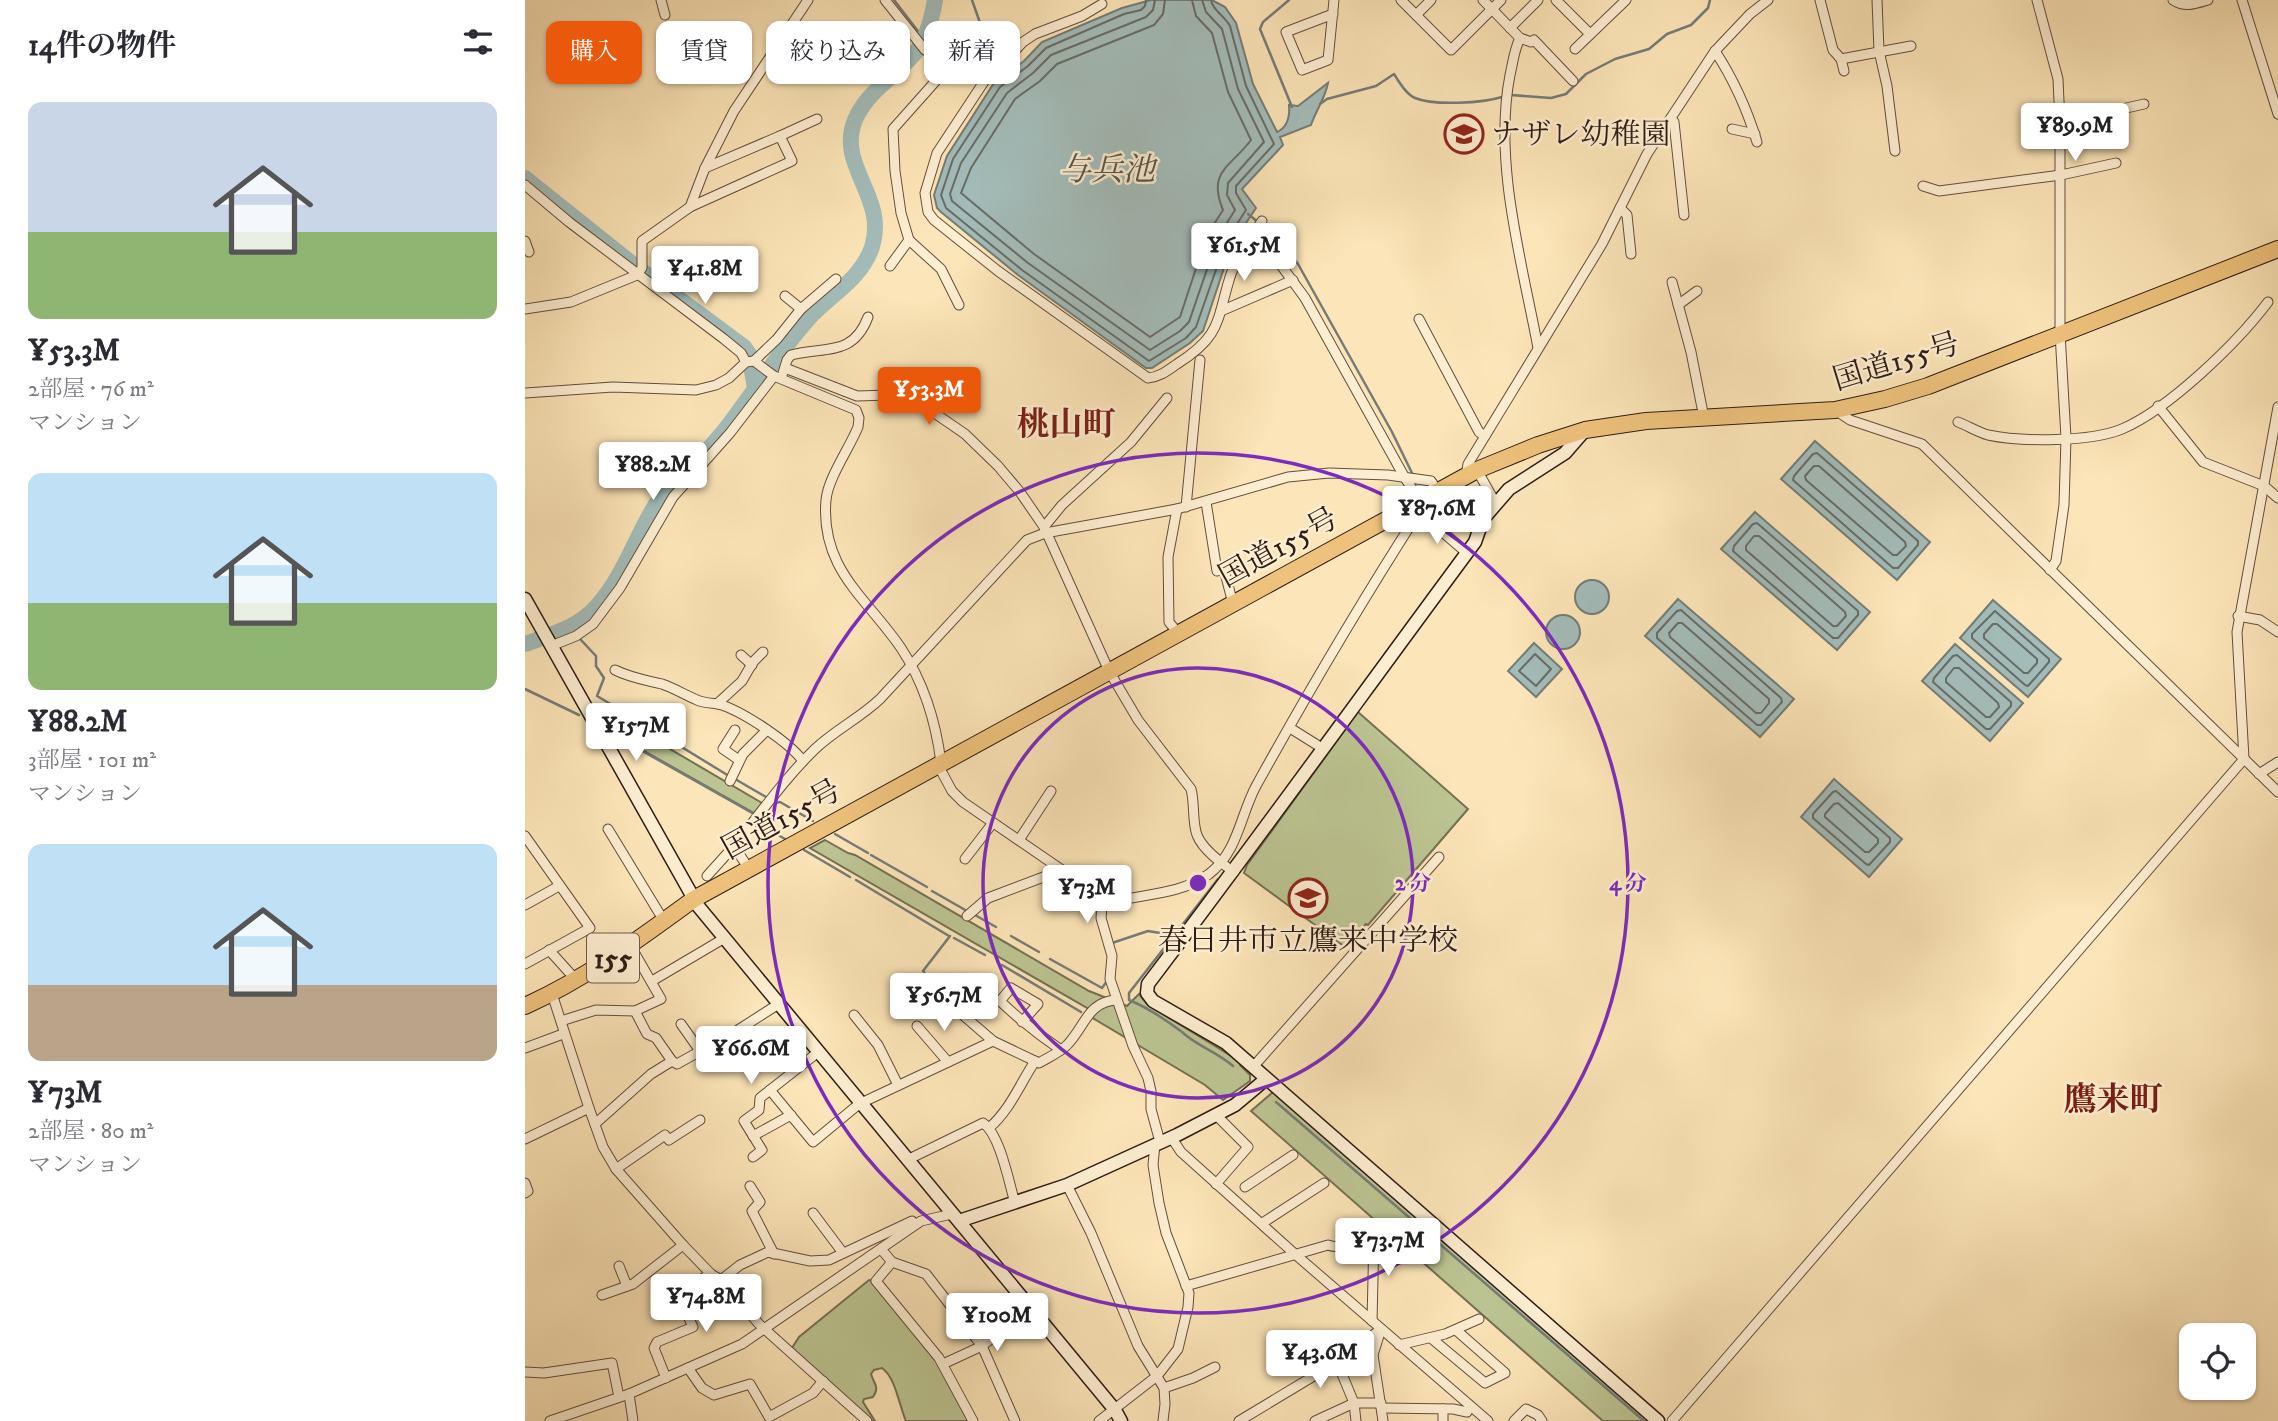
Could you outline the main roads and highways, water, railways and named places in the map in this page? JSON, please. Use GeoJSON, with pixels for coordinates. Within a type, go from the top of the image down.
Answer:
{"type":"FeatureCollection","features":[{"type":"Feature","properties":{"kind":"highway","name":"国道155号"},"geometry":{"type":"LineString","coordinates":[[525,1006],[577,981],[694,899],[1178,633],[1416,507],[1471,473],[1538,445],[1585,430],[1646,421],[1835,410],[1885,399],[1928,386],[2278,248]]}},
{"type":"Feature","properties":{"kind":"water","name":"与兵池"},"geometry":{"type":"Polygon","coordinates":[[[1151,0],[1212,0],[1225,7],[1236,23],[1253,84],[1277,132],[1287,121],[1289,105],[1298,106],[1328,83],[1311,125],[1280,137],[1283,145],[1242,189],[1256,208],[1232,244],[1203,331],[1152,368],[1146,368],[1018,275],[941,212],[937,208],[934,195],[947,156],[993,84],[1020,84],[1020,64],[1042,42],[1122,8],[1151,0]]]}},
{"type":"Feature","properties":{"kind":"water"},"geometry":{"type":"Polygon","coordinates":[[[1815,441],[1930,542],[1897,580],[1781,479],[1815,441]]]}},
{"type":"Feature","properties":{"kind":"water"},"geometry":{"type":"Polygon","coordinates":[[[1755,512],[1870,612],[1837,650],[1721,549],[1755,512]]]}},
{"type":"Feature","properties":{"kind":"water"},"geometry":{"type":"Polygon","coordinates":[[[1592,580],[1604,585],[1609,597],[1604,609],[1592,614],[1580,609],[1575,597],[1580,585],[1592,580]]]}},
{"type":"Feature","properties":{"kind":"water"},"geometry":{"type":"Polygon","coordinates":[[[1678,599],[1794,699],[1760,737],[1645,636],[1678,599]]]}},
{"type":"Feature","properties":{"kind":"water"},"geometry":{"type":"Polygon","coordinates":[[[1993,600],[2061,659],[2028,697],[1960,638],[1993,600]]]}},
{"type":"Feature","properties":{"kind":"water"},"geometry":{"type":"Polygon","coordinates":[[[1563,615],[1575,620],[1580,632],[1575,644],[1563,649],[1551,644],[1546,632],[1551,620],[1563,615]]]}},
{"type":"Feature","properties":{"kind":"water"},"geometry":{"type":"Polygon","coordinates":[[[1534,643],[1562,669],[1536,697],[1508,671],[1534,643]]]}},
{"type":"Feature","properties":{"kind":"water"},"geometry":{"type":"Polygon","coordinates":[[[1955,644],[2023,703],[1990,741],[1922,681],[1955,644]]]}},
{"type":"Feature","properties":{"kind":"water"},"geometry":{"type":"Polygon","coordinates":[[[1834,779],[1902,839],[1869,877],[1801,817],[1834,779]]]}},
{"type":"Feature","properties":{"kind":"waterway"},"geometry":{"type":"LineString","coordinates":[[894,0],[924,39]]}},
{"type":"Feature","properties":{"kind":"waterway"},"geometry":{"type":"LineString","coordinates":[[525,644],[573,625],[598,605],[623,568],[660,497],[724,431],[787,344],[810,317],[861,268],[872,247],[875,229],[869,197],[852,152],[851,137],[855,120],[868,99],[918,49],[927,32],[935,0]]}},
{"type":"Feature","properties":{"kind":"waterway"},"geometry":{"type":"LineString","coordinates":[[972,0],[979,21]]}},
{"type":"Feature","properties":{"kind":"waterway"},"geometry":{"type":"LineString","coordinates":[[1289,0],[1263,22],[1260,29],[1292,107]]}},
{"type":"Feature","properties":{"kind":"waterway"},"geometry":{"type":"LineString","coordinates":[[1511,95],[1551,98],[1566,94],[1586,74],[1615,59],[1649,49],[1667,34],[1691,25],[1708,8],[1710,0]]}},
{"type":"Feature","properties":{"kind":"waterway"},"geometry":{"type":"LineString","coordinates":[[1320,104],[1327,99],[1376,86],[1394,74],[1409,94],[1423,100],[1459,103],[1502,97]]}},
{"type":"Feature","properties":{"kind":"waterway"},"geometry":{"type":"LineString","coordinates":[[525,178],[635,266],[744,347],[749,354],[755,388]]}},
{"type":"Feature","properties":{"kind":"waterway"},"geometry":{"type":"LineString","coordinates":[[1248,214],[1279,239],[1298,264],[1412,473]]}},
{"type":"Feature","properties":{"kind":"waterway"},"geometry":{"type":"LineString","coordinates":[[581,640],[596,656],[596,666],[604,678],[597,696],[659,733]]}},
{"type":"Feature","properties":{"kind":"waterway"},"geometry":{"type":"LineString","coordinates":[[525,689],[579,715]]}},
{"type":"Feature","properties":{"kind":"waterway"},"geometry":{"type":"LineString","coordinates":[[607,731],[754,814]]}},
{"type":"Feature","properties":{"kind":"waterway"},"geometry":{"type":"LineString","coordinates":[[662,735],[729,776]]}},
{"type":"Feature","properties":{"kind":"waterway"},"geometry":{"type":"LineString","coordinates":[[735,779],[766,797]]}},
{"type":"Feature","properties":{"kind":"waterway"},"geometry":{"type":"LineString","coordinates":[[775,803],[780,802],[813,821]]}},
{"type":"Feature","properties":{"kind":"waterway"},"geometry":{"type":"LineString","coordinates":[[761,825],[785,839]]}},
{"type":"Feature","properties":{"kind":"waterway"},"geometry":{"type":"LineString","coordinates":[[835,834],[868,853]]}},
{"type":"Feature","properties":{"kind":"waterway"},"geometry":{"type":"LineString","coordinates":[[804,850],[850,877]]}},
{"type":"Feature","properties":{"kind":"waterway"},"geometry":{"type":"LineString","coordinates":[[871,855],[927,887]]}},
{"type":"Feature","properties":{"kind":"waterway"},"geometry":{"type":"LineString","coordinates":[[1218,879],[1129,993],[1129,1000],[1157,1014],[1233,1066]]}},
{"type":"Feature","properties":{"kind":"waterway"},"geometry":{"type":"LineString","coordinates":[[856,880],[949,936]]}},
{"type":"Feature","properties":{"kind":"waterway"},"geometry":{"type":"LineString","coordinates":[[932,891],[967,911]]}},
{"type":"Feature","properties":{"kind":"waterway"},"geometry":{"type":"LineString","coordinates":[[975,915],[996,927]]}},
{"type":"Feature","properties":{"kind":"waterway"},"geometry":{"type":"LineString","coordinates":[[1112,943],[1148,931],[1160,933],[1180,928]]}},
{"type":"Feature","properties":{"kind":"waterway"},"geometry":{"type":"LineString","coordinates":[[923,979],[926,975],[923,971],[950,936]]}},
{"type":"Feature","properties":{"kind":"waterway"},"geometry":{"type":"LineString","coordinates":[[1011,936],[1039,952]]}},
{"type":"Feature","properties":{"kind":"waterway"},"geometry":{"type":"LineString","coordinates":[[954,938],[985,955]]}},
{"type":"Feature","properties":{"kind":"waterway"},"geometry":{"type":"LineString","coordinates":[[1050,959],[1102,988],[1107,981]]}},
{"type":"Feature","properties":{"kind":"waterway"},"geometry":{"type":"LineString","coordinates":[[1002,965],[1081,1012]]}},
{"type":"Feature","properties":{"kind":"waterway"},"geometry":{"type":"LineString","coordinates":[[1276,1102],[1644,1421]]}},
{"type":"Feature","properties":{"kind":"place","name":"ナザレ幼稚園"},"geometry":{"type":"Point","coordinates":[1464,134]}},
{"type":"Feature","properties":{"kind":"place","name":"春日井市立鷹来中学校"},"geometry":{"type":"Point","coordinates":[1308,898]}},
{"type":"Feature","properties":{"kind":"district","name":"桃山町"},"geometry":{"type":"Point","coordinates":[1066,423]}},
{"type":"Feature","properties":{"kind":"district","name":"鷹来町"},"geometry":{"type":"Point","coordinates":[2113,1098]}}]}
